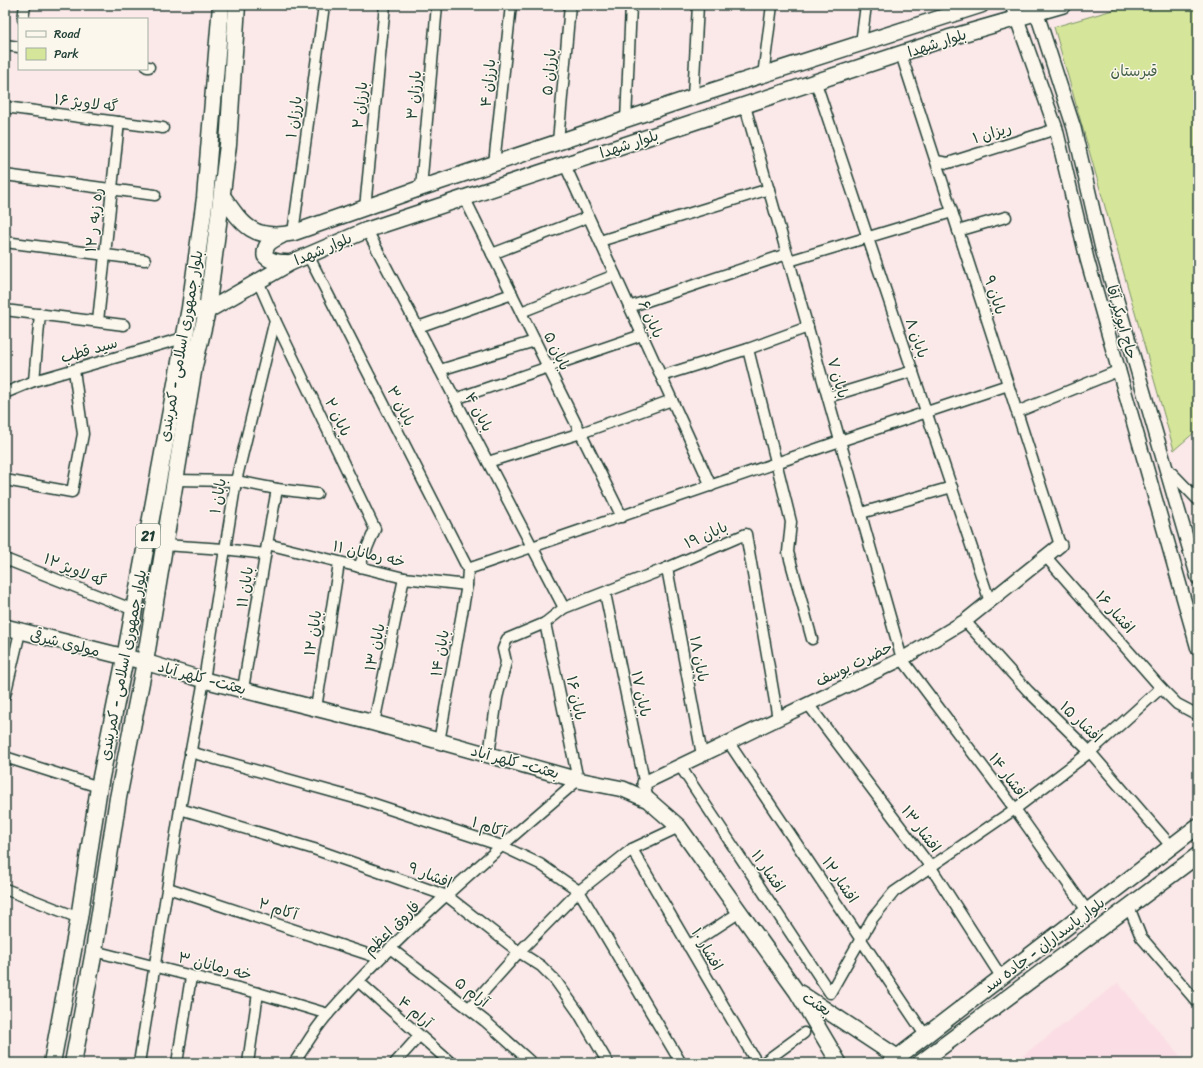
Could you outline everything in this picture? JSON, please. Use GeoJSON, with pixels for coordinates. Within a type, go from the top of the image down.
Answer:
{"type":"FeatureCollection","features":[{"type":"Feature","properties":{"kind":"main road","name":"بلوار جمهوری اسلامی - کمربندی"},"geometry":{"type":"LineString","coordinates":[[73,1063],[94,951],[118,798],[145,662],[175,480],[186,365],[183,338],[190,308],[207,177],[220,5]]}},
{"type":"Feature","properties":{"kind":"main road","name":"بلوار جمهوری اسلامی - کمربندی"},"geometry":{"type":"LineString","coordinates":[[52,1063],[79,918],[99,787],[126,658],[134,610],[186,365],[207,312],[228,144],[237,5]]}},
{"type":"Feature","properties":{"kind":"main road","name":"بلوار شهدا"},"geometry":{"type":"LineString","coordinates":[[222,195],[234,213],[249,229],[260,234],[287,234],[558,142],[626,121],[692,97],[763,76],[980,5]]}},
{"type":"Feature","properties":{"kind":"main road","name":"بلوار شهدا"},"geometry":{"type":"LineString","coordinates":[[207,312],[290,263],[367,230],[816,83],[901,54],[1015,12],[1063,5]]}},
{"type":"Feature","properties":{"kind":"main road"},"geometry":{"type":"LineString","coordinates":[[287,234],[269,241],[265,247],[265,256],[269,260],[290,263]]}},
{"type":"Feature","properties":{"kind":"main road"},"geometry":{"type":"LineString","coordinates":[[190,308],[207,312]]}},
{"type":"Feature","properties":{"kind":"main road","name":"مولوی شرقی"},"geometry":{"type":"LineString","coordinates":[[5,627],[20,632],[145,662]]}},
{"type":"Feature","properties":{"kind":"main road","name":"بعثت- کلهر آباد"},"geometry":{"type":"LineString","coordinates":[[145,662],[204,680],[374,723],[578,780],[623,789],[648,800],[679,827],[798,992]]}},
{"type":"Feature","properties":{"kind":"main road","name":"بلوار پاسداران - جاده سد"},"geometry":{"type":"LineString","coordinates":[[897,1061],[925,1034],[1002,978],[1198,826]]}},
{"type":"Feature","properties":{"kind":"main road","name":"بلوار پاسداران - جاده سد"},"geometry":{"type":"LineString","coordinates":[[920,1063],[1198,855]]}},
{"type":"Feature","properties":{"kind":"main road","name":"بعثت"},"geometry":{"type":"LineString","coordinates":[[798,992],[897,1061]]}},
{"type":"Feature","properties":{"kind":"main road","name":"بعثت"},"geometry":{"type":"LineString","coordinates":[[798,992],[839,1063]]}},
{"type":"Feature","properties":{"kind":"street"},"geometry":{"type":"LineString","coordinates":[[23,18],[26,5]]}},
{"type":"Feature","properties":{"kind":"street","name":"بارزان ۱"},"geometry":{"type":"LineString","coordinates":[[287,234],[324,5]]}},
{"type":"Feature","properties":{"kind":"street","name":"بارزان ۲"},"geometry":{"type":"LineString","coordinates":[[365,208],[385,5]]}},
{"type":"Feature","properties":{"kind":"street","name":"بارزان ۳"},"geometry":{"type":"LineString","coordinates":[[421,188],[437,5]]}},
{"type":"Feature","properties":{"kind":"street","name":"بارزان ۴"},"geometry":{"type":"LineString","coordinates":[[494,164],[510,5]]}},
{"type":"Feature","properties":{"kind":"street","name":"بارزان ۵"},"geometry":{"type":"LineString","coordinates":[[558,142],[570,5]]}},
{"type":"Feature","properties":{"kind":"street"},"geometry":{"type":"LineString","coordinates":[[626,121],[631,5]]}},
{"type":"Feature","properties":{"kind":"street"},"geometry":{"type":"LineString","coordinates":[[692,97],[698,5]]}},
{"type":"Feature","properties":{"kind":"street"},"geometry":{"type":"LineString","coordinates":[[763,76],[772,5]]}},
{"type":"Feature","properties":{"kind":"street"},"geometry":{"type":"LineString","coordinates":[[861,43],[866,5]]}},
{"type":"Feature","properties":{"kind":"street","name":"حاج ابوبکر آقا"},"geometry":{"type":"LineString","coordinates":[[1036,9],[1074,128],[1102,249],[1198,578]]}},
{"type":"Feature","properties":{"kind":"street","name":"حاج ابوبکر آقا"},"geometry":{"type":"LineString","coordinates":[[1015,12],[1056,129],[1087,259],[1120,370],[1198,649]]}},
{"type":"Feature","properties":{"kind":"street"},"geometry":{"type":"LineString","coordinates":[[5,44],[18,46]]}},
{"type":"Feature","properties":{"kind":"street","name":"بابان ۹"},"geometry":{"type":"LineString","coordinates":[[901,54],[1060,545]]}},
{"type":"Feature","properties":{"kind":"street","name":"بابان ۸"},"geometry":{"type":"LineString","coordinates":[[816,83],[990,602]]}},
{"type":"Feature","properties":{"kind":"street","name":"بابان ۷"},"geometry":{"type":"LineString","coordinates":[[745,106],[902,659]]}},
{"type":"Feature","properties":{"kind":"street","name":"۱۶ گه لاویژ"},"geometry":{"type":"LineString","coordinates":[[5,107],[163,128]]}},
{"type":"Feature","properties":{"kind":"street","name":"ره زبه ر ۱۲"},"geometry":{"type":"LineString","coordinates":[[98,321],[119,122]]}},
{"type":"Feature","properties":{"kind":"street","name":"ریزان ۱"},"geometry":{"type":"LineString","coordinates":[[936,161],[948,163],[1056,129]]}},
{"type":"Feature","properties":{"kind":"street","name":"بابان ۶"},"geometry":{"type":"LineString","coordinates":[[565,165],[711,486]]}},
{"type":"Feature","properties":{"kind":"street"},"geometry":{"type":"LineString","coordinates":[[5,175],[156,195]]}},
{"type":"Feature","properties":{"kind":"street"},"geometry":{"type":"LineString","coordinates":[[600,241],[769,190]]}},
{"type":"Feature","properties":{"kind":"street","name":"بابان ۵"},"geometry":{"type":"LineString","coordinates":[[465,199],[622,516]]}},
{"type":"Feature","properties":{"kind":"street"},"geometry":{"type":"LineString","coordinates":[[629,306],[788,257],[952,212]]}},
{"type":"Feature","properties":{"kind":"street"},"geometry":{"type":"LineString","coordinates":[[492,254],[588,216]]}},
{"type":"Feature","properties":{"kind":"street"},"geometry":{"type":"LineString","coordinates":[[958,231],[1006,217]]}},
{"type":"Feature","properties":{"kind":"street","name":"بابان ۴"},"geometry":{"type":"LineString","coordinates":[[367,230],[564,608]]}},
{"type":"Feature","properties":{"kind":"street"},"geometry":{"type":"LineString","coordinates":[[5,242],[145,260]]}},
{"type":"Feature","properties":{"kind":"street","name":"بابان ۳"},"geometry":{"type":"LineString","coordinates":[[308,256],[468,569]]}},
{"type":"Feature","properties":{"kind":"street"},"geometry":{"type":"LineString","coordinates":[[521,312],[615,275]]}},
{"type":"Feature","properties":{"kind":"street","name":"بابان ۲"},"geometry":{"type":"LineString","coordinates":[[258,281],[275,320],[375,529],[359,567]]}},
{"type":"Feature","properties":{"kind":"street"},"geometry":{"type":"LineString","coordinates":[[418,327],[512,294]]}},
{"type":"Feature","properties":{"kind":"street"},"geometry":{"type":"LineString","coordinates":[[5,310],[124,325]]}},
{"type":"Feature","properties":{"kind":"street"},"geometry":{"type":"LineString","coordinates":[[34,381],[40,314]]}},
{"type":"Feature","properties":{"kind":"street","name":"بابان ۱"},"geometry":{"type":"LineString","coordinates":[[139,1063],[180,808],[204,680],[236,481],[275,320]]}},
{"type":"Feature","properties":{"kind":"street"},"geometry":{"type":"LineString","coordinates":[[661,376],[748,349],[808,327]]}},
{"type":"Feature","properties":{"kind":"street"},"geometry":{"type":"LineString","coordinates":[[455,399],[642,335]]}},
{"type":"Feature","properties":{"kind":"street","name":"سید قطب"},"geometry":{"type":"LineString","coordinates":[[5,393],[34,381],[183,338]]}},
{"type":"Feature","properties":{"kind":"street"},"geometry":{"type":"LineString","coordinates":[[440,370],[535,341]]}},
{"type":"Feature","properties":{"kind":"street"},"geometry":{"type":"LineString","coordinates":[[748,349],[791,522],[788,552],[812,638]]}},
{"type":"Feature","properties":{"kind":"street"},"geometry":{"type":"LineString","coordinates":[[5,480],[72,492],[83,434],[74,370]]}},
{"type":"Feature","properties":{"kind":"street"},"geometry":{"type":"LineString","coordinates":[[1017,412],[1120,370]]}},
{"type":"Feature","properties":{"kind":"street"},"geometry":{"type":"LineString","coordinates":[[828,397],[913,371]]}},
{"type":"Feature","properties":{"kind":"street"},"geometry":{"type":"LineString","coordinates":[[468,569],[1008,385]]}},
{"type":"Feature","properties":{"kind":"street"},"geometry":{"type":"LineString","coordinates":[[488,462],[581,433],[672,400]]}},
{"type":"Feature","properties":{"kind":"street"},"geometry":{"type":"LineString","coordinates":[[1166,467],[1198,500]]}},
{"type":"Feature","properties":{"kind":"street"},"geometry":{"type":"LineString","coordinates":[[175,480],[236,481],[277,490],[318,494]]}},
{"type":"Feature","properties":{"kind":"street"},"geometry":{"type":"LineString","coordinates":[[860,513],[952,487]]}},
{"type":"Feature","properties":{"kind":"street","name":"بابان ۱۱"},"geometry":{"type":"LineString","coordinates":[[243,689],[277,490]]}},
{"type":"Feature","properties":{"kind":"street","name":"بابان ۱۹"},"geometry":{"type":"LineString","coordinates":[[489,755],[497,698],[506,662],[503,649],[507,639],[545,623],[564,608],[667,568],[746,534],[778,719]]}},
{"type":"Feature","properties":{"kind":"street","name":"خه رمانان ۱۱"},"geometry":{"type":"LineString","coordinates":[[164,545],[224,549],[266,549],[359,567],[404,578],[467,585]]}},
{"type":"Feature","properties":{"kind":"street","name":"حضرت یوسف"},"geometry":{"type":"LineString","coordinates":[[644,783],[902,659],[965,621],[1060,545]]}},
{"type":"Feature","properties":{"kind":"street","name":"افشار ۱۶"},"geometry":{"type":"LineString","coordinates":[[1046,557],[1176,704],[1198,715]]}},
{"type":"Feature","properties":{"kind":"street","name":"گه لاویژ ۱۲"},"geometry":{"type":"LineString","coordinates":[[5,559],[134,610]]}},
{"type":"Feature","properties":{"kind":"street","name":"بابان ۱۲"},"geometry":{"type":"LineString","coordinates":[[316,708],[339,563]]}},
{"type":"Feature","properties":{"kind":"street","name":"بابان ۱۸"},"geometry":{"type":"LineString","coordinates":[[667,568],[702,755]]}},
{"type":"Feature","properties":{"kind":"street","name":"بابان ۱۴"},"geometry":{"type":"LineString","coordinates":[[440,742],[467,585],[468,569]]}},
{"type":"Feature","properties":{"kind":"street","name":"بابان ۱۳"},"geometry":{"type":"LineString","coordinates":[[374,723],[404,578]]}},
{"type":"Feature","properties":{"kind":"street","name":"بابان ۱۷"},"geometry":{"type":"LineString","coordinates":[[605,593],[648,800]]}},
{"type":"Feature","properties":{"kind":"street","name":"افشار ۱۵"},"geometry":{"type":"LineString","coordinates":[[965,621],[1028,691],[1090,752],[1172,847]]}},
{"type":"Feature","properties":{"kind":"street","name":"بابان ۱۶"},"geometry":{"type":"LineString","coordinates":[[545,623],[578,780]]}},
{"type":"Feature","properties":{"kind":"street"},"geometry":{"type":"LineString","coordinates":[[5,695],[20,632]]}},
{"type":"Feature","properties":{"kind":"street","name":"افشار ۱۴"},"geometry":{"type":"LineString","coordinates":[[902,659],[1015,809],[1088,912]]}},
{"type":"Feature","properties":{"kind":"street"},"geometry":{"type":"LineString","coordinates":[[862,939],[872,919],[894,892],[1015,809],[1090,752],[1161,688]]}},
{"type":"Feature","properties":{"kind":"street","name":"افشار ۱۳"},"geometry":{"type":"LineString","coordinates":[[808,704],[930,866],[1002,978]]}},
{"type":"Feature","properties":{"kind":"street","name":"افشار ۱۲"},"geometry":{"type":"LineString","coordinates":[[729,743],[925,1034]]}},
{"type":"Feature","properties":{"kind":"street","name":"آکام ۱"},"geometry":{"type":"LineString","coordinates":[[190,752],[362,800],[502,846],[540,864],[578,891],[681,1063]]}},
{"type":"Feature","properties":{"kind":"street"},"geometry":{"type":"LineString","coordinates":[[5,757],[99,787]]}},
{"type":"Feature","properties":{"kind":"street","name":"افشار ۱۱"},"geometry":{"type":"LineString","coordinates":[[680,766],[830,993],[862,939]]}},
{"type":"Feature","properties":{"kind":"street","name":"فاروق اعظم"},"geometry":{"type":"LineString","coordinates":[[294,1063],[328,1014],[359,982],[379,958],[502,846],[578,780]]}},
{"type":"Feature","properties":{"kind":"street","name":"افشار ۹"},"geometry":{"type":"LineString","coordinates":[[180,808],[314,849],[447,896],[519,952],[541,966],[556,981],[578,1012],[608,1063]]}},
{"type":"Feature","properties":{"kind":"street"},"geometry":{"type":"LineString","coordinates":[[469,1008],[519,952],[578,891],[632,848],[679,827]]}},
{"type":"Feature","properties":{"kind":"street","name":"افشار ۱۰"},"geometry":{"type":"LineString","coordinates":[[632,848],[757,1063]]}},
{"type":"Feature","properties":{"kind":"street","name":"آکام ۲"},"geometry":{"type":"LineString","coordinates":[[168,888],[379,958]]}},
{"type":"Feature","properties":{"kind":"street"},"geometry":{"type":"LineString","coordinates":[[5,889],[79,918]]}},
{"type":"Feature","properties":{"kind":"street"},"geometry":{"type":"LineString","coordinates":[[1128,907],[1141,937],[1198,1003]]}},
{"type":"Feature","properties":{"kind":"street"},"geometry":{"type":"LineString","coordinates":[[688,946],[740,912]]}},
{"type":"Feature","properties":{"kind":"street","name":"آرام ۵"},"geometry":{"type":"LineString","coordinates":[[390,948],[469,1008],[532,1063]]}},
{"type":"Feature","properties":{"kind":"street","name":"خه رمانان ۳"},"geometry":{"type":"LineString","coordinates":[[94,951],[154,965],[191,977],[258,993],[328,1014]]}},
{"type":"Feature","properties":{"kind":"street"},"geometry":{"type":"LineString","coordinates":[[177,1063],[191,977]]}},
{"type":"Feature","properties":{"kind":"street","name":"آرام ۴"},"geometry":{"type":"LineString","coordinates":[[359,982],[451,1063]]}},
{"type":"Feature","properties":{"kind":"street"},"geometry":{"type":"LineString","coordinates":[[248,1063],[258,993]]}},
{"type":"Feature","properties":{"kind":"street"},"geometry":{"type":"LineString","coordinates":[[763,1063],[804,1033]]}},
{"type":"Feature","properties":{"kind":"street"},"geometry":{"type":"LineString","coordinates":[[395,1063],[419,1036]]}},
{"type":"Feature","properties":{"kind":"shaded area"},"geometry":{"type":"Polygon","coordinates":[[[1118,983],[1186,1063],[1013,1063],[1118,983]]]}},
{"type":"Feature","properties":{"kind":"green space","name":"قبرستان"},"geometry":{"type":"Polygon","coordinates":[[[1130,5],[1198,5],[1198,435],[1195,432],[1174,450],[1054,27],[1130,5]]]}}]}
